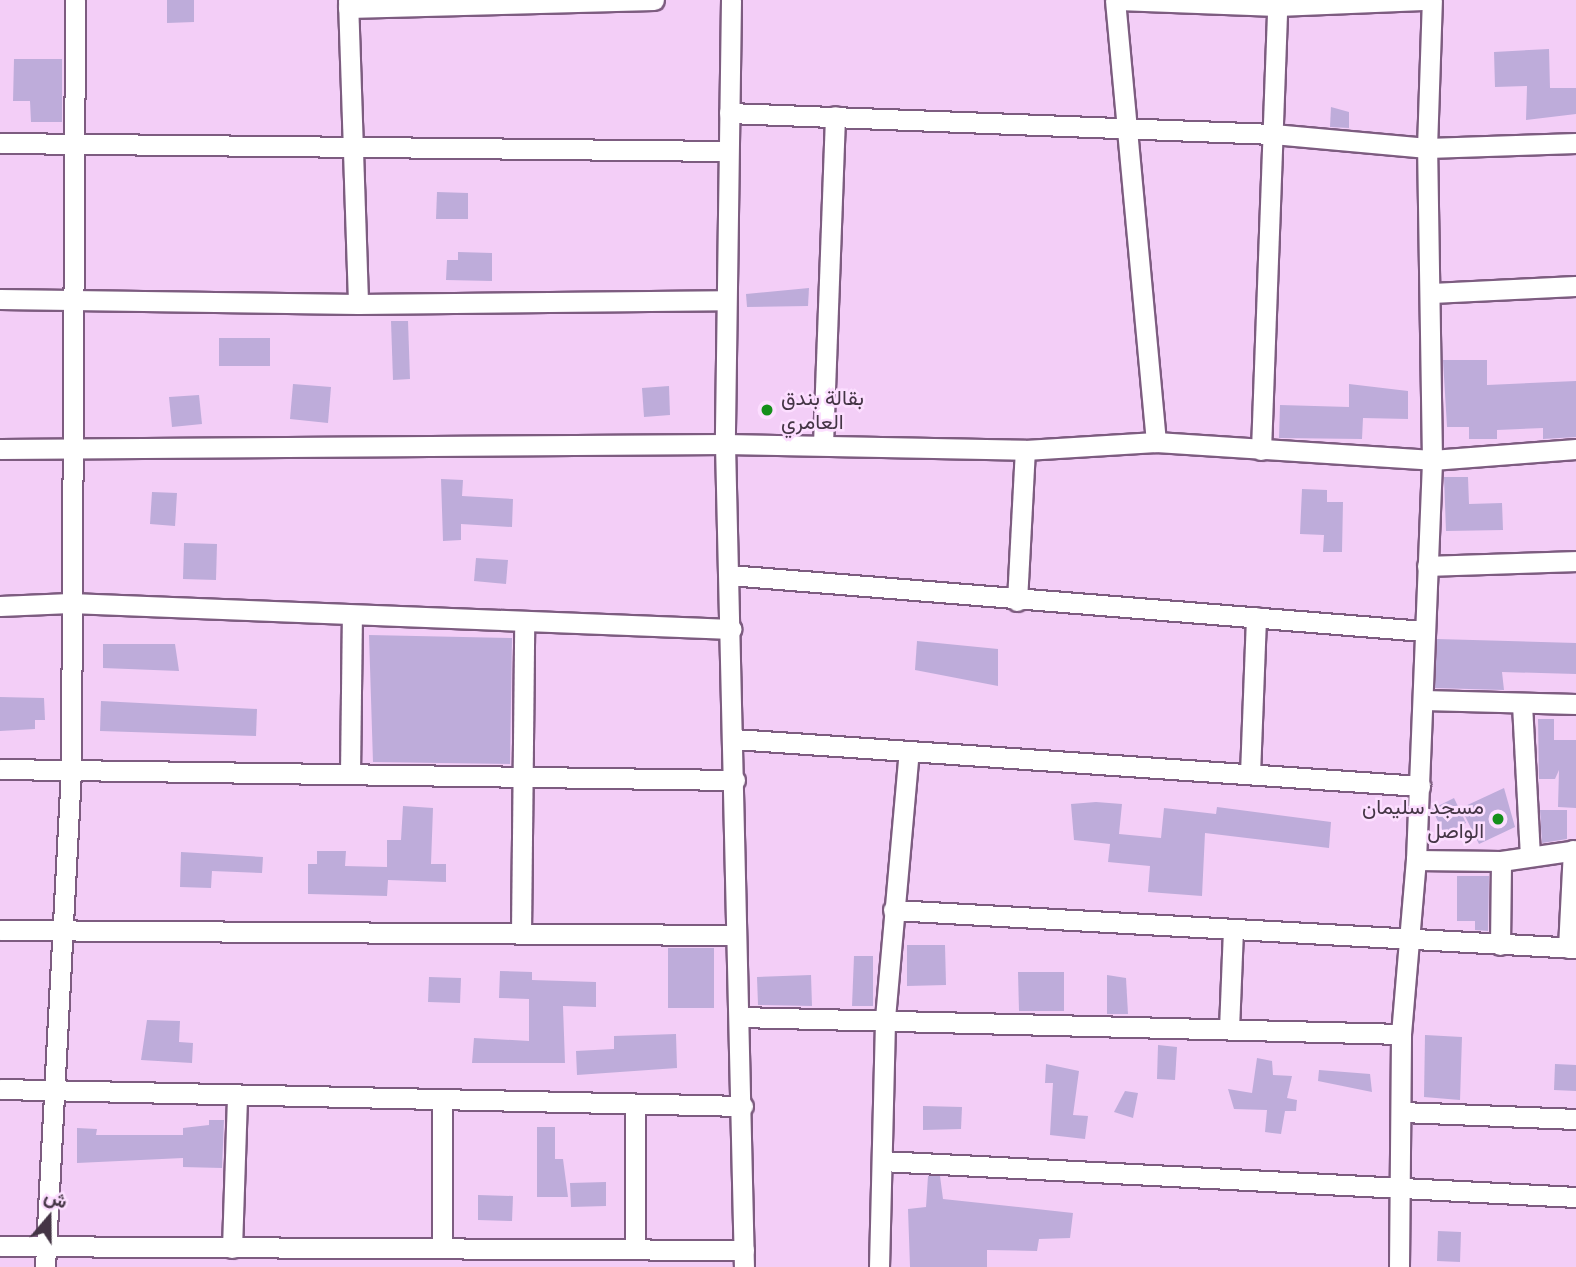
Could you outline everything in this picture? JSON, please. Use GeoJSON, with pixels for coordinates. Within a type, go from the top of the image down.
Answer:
{"type":"FeatureCollection","features":[{"type":"Feature","properties":{"kind":"street"},"geometry":{"type":"LineString","coordinates":[[45,1267],[71,769],[70,603],[78,145],[75,0]]}},
{"type":"Feature","properties":{"kind":"street"},"geometry":{"type":"LineString","coordinates":[[358,304],[348,4],[654,0]]}},
{"type":"Feature","properties":{"kind":"street"},"geometry":{"type":"LineString","coordinates":[[0,1246],[635,1248],[744,1259],[743,1106],[736,935],[724,300],[731,0]]}},
{"type":"Feature","properties":{"kind":"street"},"geometry":{"type":"LineString","coordinates":[[1156,442],[1123,129],[1117,0],[1277,6],[1423,0]]}},
{"type":"Feature","properties":{"kind":"street"},"geometry":{"type":"LineString","coordinates":[[1399,1267],[1401,1034],[1420,786],[1432,460],[1427,148],[1432,0]]}},
{"type":"Feature","properties":{"kind":"street"},"geometry":{"type":"LineString","coordinates":[[1261,450],[1277,6]]}},
{"type":"Feature","properties":{"kind":"street"},"geometry":{"type":"LineString","coordinates":[[729,113],[1273,134],[1427,148],[1576,143]]}},
{"type":"Feature","properties":{"kind":"street"},"geometry":{"type":"LineString","coordinates":[[823,444],[835,116]]}},
{"type":"Feature","properties":{"kind":"street"},"geometry":{"type":"LineString","coordinates":[[0,143],[727,151]]}},
{"type":"Feature","properties":{"kind":"street"},"geometry":{"type":"LineString","coordinates":[[1431,293],[1576,286]]}},
{"type":"Feature","properties":{"kind":"street"},"geometry":{"type":"LineString","coordinates":[[0,299],[358,304],[724,300]]}},
{"type":"Feature","properties":{"kind":"street"},"geometry":{"type":"LineString","coordinates":[[0,449],[823,444],[1025,450],[1156,442],[1432,460],[1576,449]]}},
{"type":"Feature","properties":{"kind":"street"},"geometry":{"type":"LineString","coordinates":[[1017,601],[1025,450]]}},
{"type":"Feature","properties":{"kind":"street"},"geometry":{"type":"LineString","coordinates":[[1427,566],[1576,561]]}},
{"type":"Feature","properties":{"kind":"street"},"geometry":{"type":"LineString","coordinates":[[729,575],[1017,601],[1424,631]]}},
{"type":"Feature","properties":{"kind":"street"},"geometry":{"type":"LineString","coordinates":[[0,606],[70,603],[524,625],[731,629]]}},
{"type":"Feature","properties":{"kind":"street"},"geometry":{"type":"LineString","coordinates":[[350,774],[352,617]]}},
{"type":"Feature","properties":{"kind":"street"},"geometry":{"type":"LineString","coordinates":[[1250,774],[1256,617]]}},
{"type":"Feature","properties":{"kind":"street"},"geometry":{"type":"LineString","coordinates":[[520,933],[524,625]]}},
{"type":"Feature","properties":{"kind":"street"},"geometry":{"type":"LineString","coordinates":[[1424,699],[1576,704]]}},
{"type":"Feature","properties":{"kind":"street"},"geometry":{"type":"LineString","coordinates":[[1522,704],[1530,855]]}},
{"type":"Feature","properties":{"kind":"street"},"geometry":{"type":"LineString","coordinates":[[734,739],[1420,786]]}},
{"type":"Feature","properties":{"kind":"street"},"geometry":{"type":"LineString","coordinates":[[879,1267],[885,1018],[908,751]]}},
{"type":"Feature","properties":{"kind":"street"},"geometry":{"type":"LineString","coordinates":[[0,769],[735,780]]}},
{"type":"Feature","properties":{"kind":"street"},"geometry":{"type":"LineString","coordinates":[[893,910],[1409,943],[1572,948],[1574,850],[1501,861],[1416,860]]}},
{"type":"Feature","properties":{"kind":"street"},"geometry":{"type":"LineString","coordinates":[[1500,945],[1501,861]]}},
{"type":"Feature","properties":{"kind":"street"},"geometry":{"type":"LineString","coordinates":[[0,930],[736,935]]}},
{"type":"Feature","properties":{"kind":"street"},"geometry":{"type":"LineString","coordinates":[[1229,1028],[1233,930]]}},
{"type":"Feature","properties":{"kind":"street"},"geometry":{"type":"LineString","coordinates":[[740,1017],[885,1018],[1401,1034]]}},
{"type":"Feature","properties":{"kind":"street"},"geometry":{"type":"LineString","coordinates":[[0,1089],[442,1102],[743,1106]]}},
{"type":"Feature","properties":{"kind":"street"},"geometry":{"type":"LineString","coordinates":[[232,1248],[237,1097]]}},
{"type":"Feature","properties":{"kind":"street"},"geometry":{"type":"LineString","coordinates":[[442,1102],[442,1248]]}},
{"type":"Feature","properties":{"kind":"street"},"geometry":{"type":"LineString","coordinates":[[635,1106],[635,1248]]}},
{"type":"Feature","properties":{"kind":"street"},"geometry":{"type":"LineString","coordinates":[[1402,1112],[1576,1119]]}},
{"type":"Feature","properties":{"kind":"street"},"geometry":{"type":"LineString","coordinates":[[882,1161],[1576,1197]]}},
{"type":"Feature","properties":{"kind":"building"},"geometry":{"type":"Polygon","coordinates":[[[167,0],[194,0],[194,22],[167,23],[167,0]]]}},
{"type":"Feature","properties":{"kind":"building"},"geometry":{"type":"Polygon","coordinates":[[[1549,49],[1550,88],[1576,88],[1576,114],[1526,120],[1527,86],[1495,87],[1494,52],[1549,49]]]}},
{"type":"Feature","properties":{"kind":"building"},"geometry":{"type":"Polygon","coordinates":[[[14,59],[62,59],[62,122],[31,122],[30,101],[13,101],[14,59]]]}},
{"type":"Feature","properties":{"kind":"building"},"geometry":{"type":"Polygon","coordinates":[[[1331,107],[1349,112],[1349,128],[1330,127],[1331,107]]]}},
{"type":"Feature","properties":{"kind":"building"},"geometry":{"type":"Polygon","coordinates":[[[437,192],[468,193],[468,219],[436,219],[437,192]]]}},
{"type":"Feature","properties":{"kind":"building"},"geometry":{"type":"Polygon","coordinates":[[[458,252],[492,253],[492,281],[446,280],[447,260],[458,260],[458,252]]]}},
{"type":"Feature","properties":{"kind":"building"},"geometry":{"type":"Polygon","coordinates":[[[809,288],[808,306],[747,307],[746,294],[809,288]]]}},
{"type":"Feature","properties":{"kind":"building"},"geometry":{"type":"Polygon","coordinates":[[[391,321],[408,321],[410,379],[393,380],[391,321]]]}},
{"type":"Feature","properties":{"kind":"building"},"geometry":{"type":"Polygon","coordinates":[[[219,338],[270,338],[270,366],[219,366],[219,338]]]}},
{"type":"Feature","properties":{"kind":"building"},"geometry":{"type":"Polygon","coordinates":[[[1443,360],[1487,360],[1487,385],[1576,381],[1576,437],[1543,439],[1543,428],[1497,430],[1497,439],[1469,439],[1469,427],[1447,427],[1443,360]]]}},
{"type":"Feature","properties":{"kind":"building"},"geometry":{"type":"Polygon","coordinates":[[[293,384],[331,387],[328,423],[290,419],[293,384]]]}},
{"type":"Feature","properties":{"kind":"building"},"geometry":{"type":"Polygon","coordinates":[[[1349,384],[1408,391],[1408,419],[1363,418],[1362,439],[1279,438],[1280,405],[1349,407],[1349,384]]]}},
{"type":"Feature","properties":{"kind":"building"},"geometry":{"type":"Polygon","coordinates":[[[669,386],[670,415],[644,417],[642,388],[669,386]]]}},
{"type":"Feature","properties":{"kind":"building"},"geometry":{"type":"Polygon","coordinates":[[[199,395],[202,424],[172,427],[169,397],[199,395]]]}},
{"type":"Feature","properties":{"kind":"building"},"geometry":{"type":"Polygon","coordinates":[[[1444,477],[1468,477],[1469,504],[1502,503],[1503,530],[1446,531],[1444,477]]]}},
{"type":"Feature","properties":{"kind":"building"},"geometry":{"type":"Polygon","coordinates":[[[441,479],[463,480],[462,496],[513,499],[512,527],[461,524],[461,540],[443,541],[441,479]]]}},
{"type":"Feature","properties":{"kind":"building"},"geometry":{"type":"Polygon","coordinates":[[[1302,489],[1327,490],[1327,502],[1343,502],[1342,552],[1323,552],[1324,535],[1300,534],[1302,489]]]}},
{"type":"Feature","properties":{"kind":"building"},"geometry":{"type":"Polygon","coordinates":[[[152,492],[177,493],[175,526],[150,524],[152,492]]]}},
{"type":"Feature","properties":{"kind":"building"},"geometry":{"type":"Polygon","coordinates":[[[184,543],[217,544],[216,580],[183,579],[184,543]]]}},
{"type":"Feature","properties":{"kind":"building"},"geometry":{"type":"Polygon","coordinates":[[[476,558],[508,560],[506,584],[474,581],[476,558]]]}},
{"type":"Feature","properties":{"kind":"building"},"geometry":{"type":"Polygon","coordinates":[[[369,635],[512,638],[510,764],[373,762],[369,635]]]}},
{"type":"Feature","properties":{"kind":"building"},"geometry":{"type":"Polygon","coordinates":[[[1437,639],[1576,643],[1576,674],[1502,672],[1504,690],[1435,688],[1437,639]]]}},
{"type":"Feature","properties":{"kind":"building"},"geometry":{"type":"Polygon","coordinates":[[[917,641],[998,649],[998,686],[915,670],[917,641]]]}},
{"type":"Feature","properties":{"kind":"building"},"geometry":{"type":"Polygon","coordinates":[[[103,644],[175,644],[179,671],[103,668],[103,644]]]}},
{"type":"Feature","properties":{"kind":"building"},"geometry":{"type":"Polygon","coordinates":[[[0,697],[44,698],[45,720],[35,720],[35,729],[0,731],[0,697]]]}},
{"type":"Feature","properties":{"kind":"building"},"geometry":{"type":"Polygon","coordinates":[[[101,701],[257,709],[256,736],[100,731],[101,701]]]}},
{"type":"Feature","properties":{"kind":"building"},"geometry":{"type":"Polygon","coordinates":[[[1538,719],[1554,719],[1554,740],[1576,740],[1576,808],[1558,807],[1559,770],[1555,779],[1539,779],[1538,719]]]}},
{"type":"Feature","properties":{"kind":"building"},"geometry":{"type":"Polygon","coordinates":[[[1504,788],[1515,827],[1479,844],[1461,808],[1504,788]]]}},
{"type":"Feature","properties":{"kind":"building"},"geometry":{"type":"Polygon","coordinates":[[[1454,798],[1466,823],[1444,834],[1432,809],[1454,798]]]}},
{"type":"Feature","properties":{"kind":"building"},"geometry":{"type":"Polygon","coordinates":[[[1071,804],[1122,804],[1119,834],[1161,838],[1164,808],[1216,814],[1217,807],[1331,822],[1329,848],[1205,833],[1202,896],[1148,892],[1150,866],[1108,862],[1110,844],[1074,840],[1071,804]]]}},
{"type":"Feature","properties":{"kind":"building"},"geometry":{"type":"Polygon","coordinates":[[[403,806],[433,808],[431,864],[446,864],[446,882],[388,880],[387,896],[308,894],[308,864],[317,864],[317,851],[346,851],[345,866],[387,867],[387,840],[401,840],[403,806]]]}},
{"type":"Feature","properties":{"kind":"building"},"geometry":{"type":"Polygon","coordinates":[[[1540,810],[1567,810],[1567,839],[1542,843],[1540,810]]]}},
{"type":"Feature","properties":{"kind":"building"},"geometry":{"type":"Polygon","coordinates":[[[181,852],[263,857],[262,873],[212,871],[211,888],[180,887],[181,852]]]}},
{"type":"Feature","properties":{"kind":"building"},"geometry":{"type":"Polygon","coordinates":[[[1457,876],[1489,876],[1488,931],[1475,930],[1475,921],[1457,921],[1457,876]]]}},
{"type":"Feature","properties":{"kind":"building"},"geometry":{"type":"Polygon","coordinates":[[[907,945],[945,945],[946,985],[907,986],[907,945]]]}},
{"type":"Feature","properties":{"kind":"building"},"geometry":{"type":"Polygon","coordinates":[[[668,948],[714,948],[714,1008],[668,1008],[668,948]]]}},
{"type":"Feature","properties":{"kind":"building"},"geometry":{"type":"Polygon","coordinates":[[[854,956],[873,956],[873,1006],[852,1006],[854,956]]]}},
{"type":"Feature","properties":{"kind":"building"},"geometry":{"type":"Polygon","coordinates":[[[500,971],[532,972],[532,980],[596,982],[596,1007],[563,1006],[565,1063],[472,1063],[474,1038],[529,1041],[529,999],[499,998],[500,971]]]}},
{"type":"Feature","properties":{"kind":"building"},"geometry":{"type":"Polygon","coordinates":[[[1018,972],[1064,972],[1064,1011],[1019,1011],[1018,972]]]}},
{"type":"Feature","properties":{"kind":"building"},"geometry":{"type":"Polygon","coordinates":[[[811,975],[812,1006],[758,1005],[757,977],[811,975]]]}},
{"type":"Feature","properties":{"kind":"building"},"geometry":{"type":"Polygon","coordinates":[[[1107,975],[1126,978],[1128,1014],[1107,1014],[1107,975]]]}},
{"type":"Feature","properties":{"kind":"building"},"geometry":{"type":"Polygon","coordinates":[[[429,977],[461,978],[460,1003],[428,1002],[429,977]]]}},
{"type":"Feature","properties":{"kind":"building"},"geometry":{"type":"Polygon","coordinates":[[[147,1020],[180,1021],[179,1042],[193,1043],[192,1063],[141,1060],[147,1020]]]}},
{"type":"Feature","properties":{"kind":"building"},"geometry":{"type":"Polygon","coordinates":[[[676,1034],[677,1068],[577,1075],[576,1051],[614,1049],[614,1036],[676,1034]]]}},
{"type":"Feature","properties":{"kind":"building"},"geometry":{"type":"Polygon","coordinates":[[[1425,1035],[1462,1037],[1460,1100],[1424,1097],[1425,1035]]]}},
{"type":"Feature","properties":{"kind":"building"},"geometry":{"type":"Polygon","coordinates":[[[1158,1045],[1177,1047],[1175,1080],[1157,1079],[1158,1045]]]}},
{"type":"Feature","properties":{"kind":"building"},"geometry":{"type":"Polygon","coordinates":[[[1257,1058],[1272,1061],[1273,1075],[1292,1076],[1287,1098],[1297,1100],[1296,1111],[1285,1111],[1281,1134],[1265,1132],[1267,1110],[1234,1109],[1228,1089],[1252,1093],[1257,1058]]]}},
{"type":"Feature","properties":{"kind":"building"},"geometry":{"type":"Polygon","coordinates":[[[1046,1064],[1079,1071],[1073,1115],[1088,1116],[1085,1139],[1050,1135],[1053,1083],[1045,1083],[1046,1064]]]}},
{"type":"Feature","properties":{"kind":"building"},"geometry":{"type":"Polygon","coordinates":[[[1555,1064],[1576,1065],[1576,1091],[1554,1090],[1555,1064]]]}},
{"type":"Feature","properties":{"kind":"building"},"geometry":{"type":"Polygon","coordinates":[[[1319,1070],[1370,1074],[1372,1092],[1318,1081],[1319,1070]]]}},
{"type":"Feature","properties":{"kind":"building"},"geometry":{"type":"Polygon","coordinates":[[[1125,1091],[1138,1093],[1133,1118],[1114,1112],[1125,1091]]]}},
{"type":"Feature","properties":{"kind":"building"},"geometry":{"type":"Polygon","coordinates":[[[923,1106],[962,1107],[961,1129],[923,1130],[923,1106]]]}},
{"type":"Feature","properties":{"kind":"building"},"geometry":{"type":"Polygon","coordinates":[[[209,1120],[224,1120],[222,1168],[183,1167],[183,1158],[77,1163],[77,1128],[97,1129],[96,1135],[183,1135],[183,1128],[209,1125],[209,1120]]]}},
{"type":"Feature","properties":{"kind":"building"},"geometry":{"type":"Polygon","coordinates":[[[537,1127],[555,1127],[555,1159],[563,1159],[568,1197],[537,1197],[537,1127]]]}},
{"type":"Feature","properties":{"kind":"building"},"geometry":{"type":"Polygon","coordinates":[[[928,1176],[940,1176],[943,1199],[1073,1213],[1070,1238],[1039,1239],[1037,1251],[987,1250],[987,1267],[910,1267],[908,1209],[926,1207],[928,1176]]]}},
{"type":"Feature","properties":{"kind":"building"},"geometry":{"type":"Polygon","coordinates":[[[606,1182],[606,1206],[571,1207],[570,1183],[606,1182]]]}},
{"type":"Feature","properties":{"kind":"building"},"geometry":{"type":"Polygon","coordinates":[[[478,1195],[513,1196],[512,1221],[478,1220],[478,1195]]]}},
{"type":"Feature","properties":{"kind":"building"},"geometry":{"type":"Polygon","coordinates":[[[1438,1231],[1461,1232],[1460,1262],[1437,1261],[1438,1231]]]}},
{"type":"Feature","properties":{"kind":"place","name":"بقالة بندق العامري"},"geometry":{"type":"Point","coordinates":[767,410]}},
{"type":"Feature","properties":{"kind":"place","name":"مسجد سليمان الواصل"},"geometry":{"type":"Point","coordinates":[1498,819]}}]}
